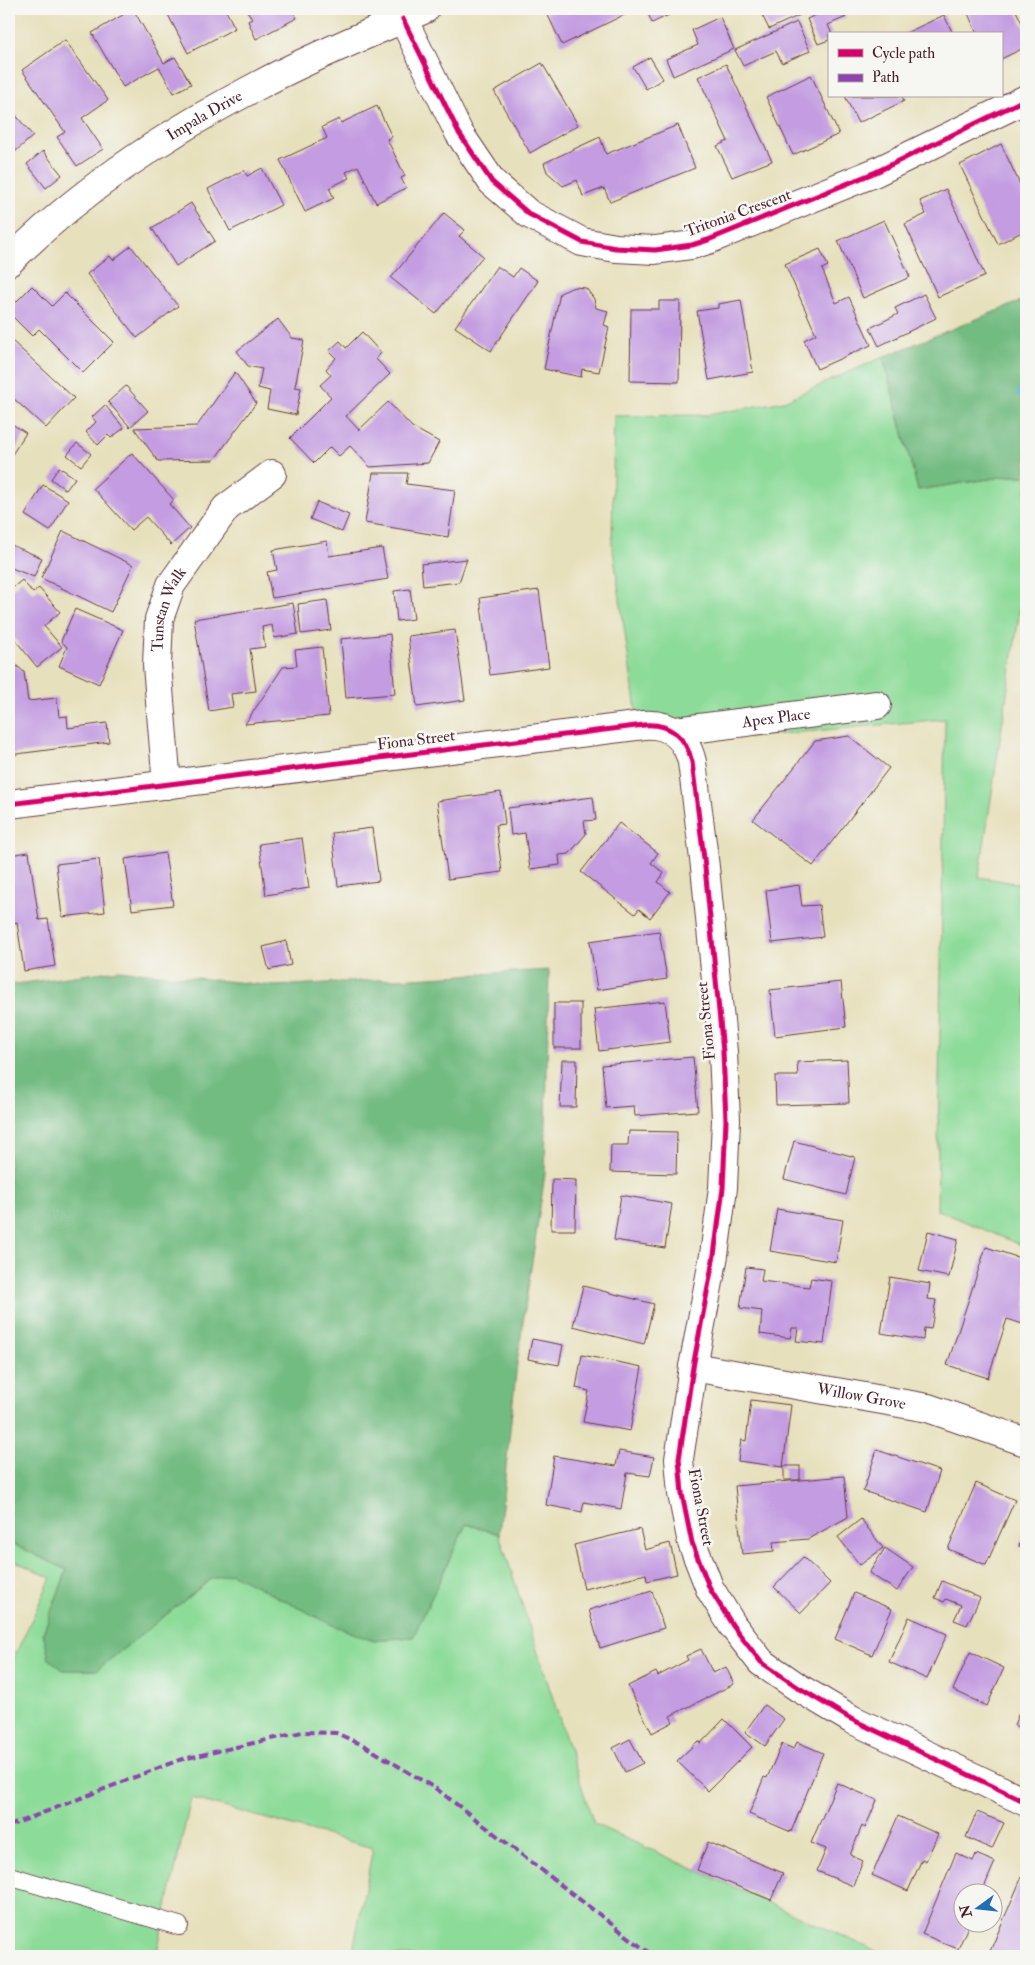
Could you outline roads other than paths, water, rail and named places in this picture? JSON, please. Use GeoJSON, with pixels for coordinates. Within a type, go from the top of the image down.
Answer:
{"type":"FeatureCollection","features":[{"type":"Feature","properties":{"kind":"street","name":"Tritonia Crescent"},"geometry":{"type":"LineString","coordinates":[[414,14],[459,133],[492,182],[529,214],[556,230],[582,242],[616,248],[655,250],[692,245],[708,240],[876,172],[1026,99]]}},
{"type":"Feature","properties":{"kind":"street","name":"Impala Drive"},"geometry":{"type":"LineString","coordinates":[[9,262],[82,197],[141,154],[195,120],[260,84],[414,14]]}},
{"type":"Feature","properties":{"kind":"street","name":"Tunstan Walk"},"geometry":{"type":"LineString","coordinates":[[167,785],[157,665],[159,619],[172,585],[226,508],[272,474]]}},
{"type":"Feature","properties":{"kind":"street","name":"Apex Place"},"geometry":{"type":"LineString","coordinates":[[676,731],[877,705]]}},
{"type":"Feature","properties":{"kind":"street","name":"Fiona Street"},"geometry":{"type":"LineString","coordinates":[[9,804],[644,725],[656,724],[676,731],[689,751],[693,771],[705,867],[723,1052],[726,1120],[723,1188],[714,1255],[693,1367],[679,1459],[682,1494],[692,1542],[710,1589],[733,1626],[761,1662],[799,1688],[851,1719],[1026,1802]]}},
{"type":"Feature","properties":{"kind":"street","name":"Willow Grove"},"geometry":{"type":"LineString","coordinates":[[693,1367],[928,1408],[1026,1442]]}},
{"type":"Feature","properties":{"kind":"lane"},"geometry":{"type":"LineString","coordinates":[[9,1876],[179,1926]]}},
{"type":"Feature","properties":{"kind":"waterway"},"geometry":{"type":"LineString","coordinates":[[1021,393],[1026,394]]}}]}
